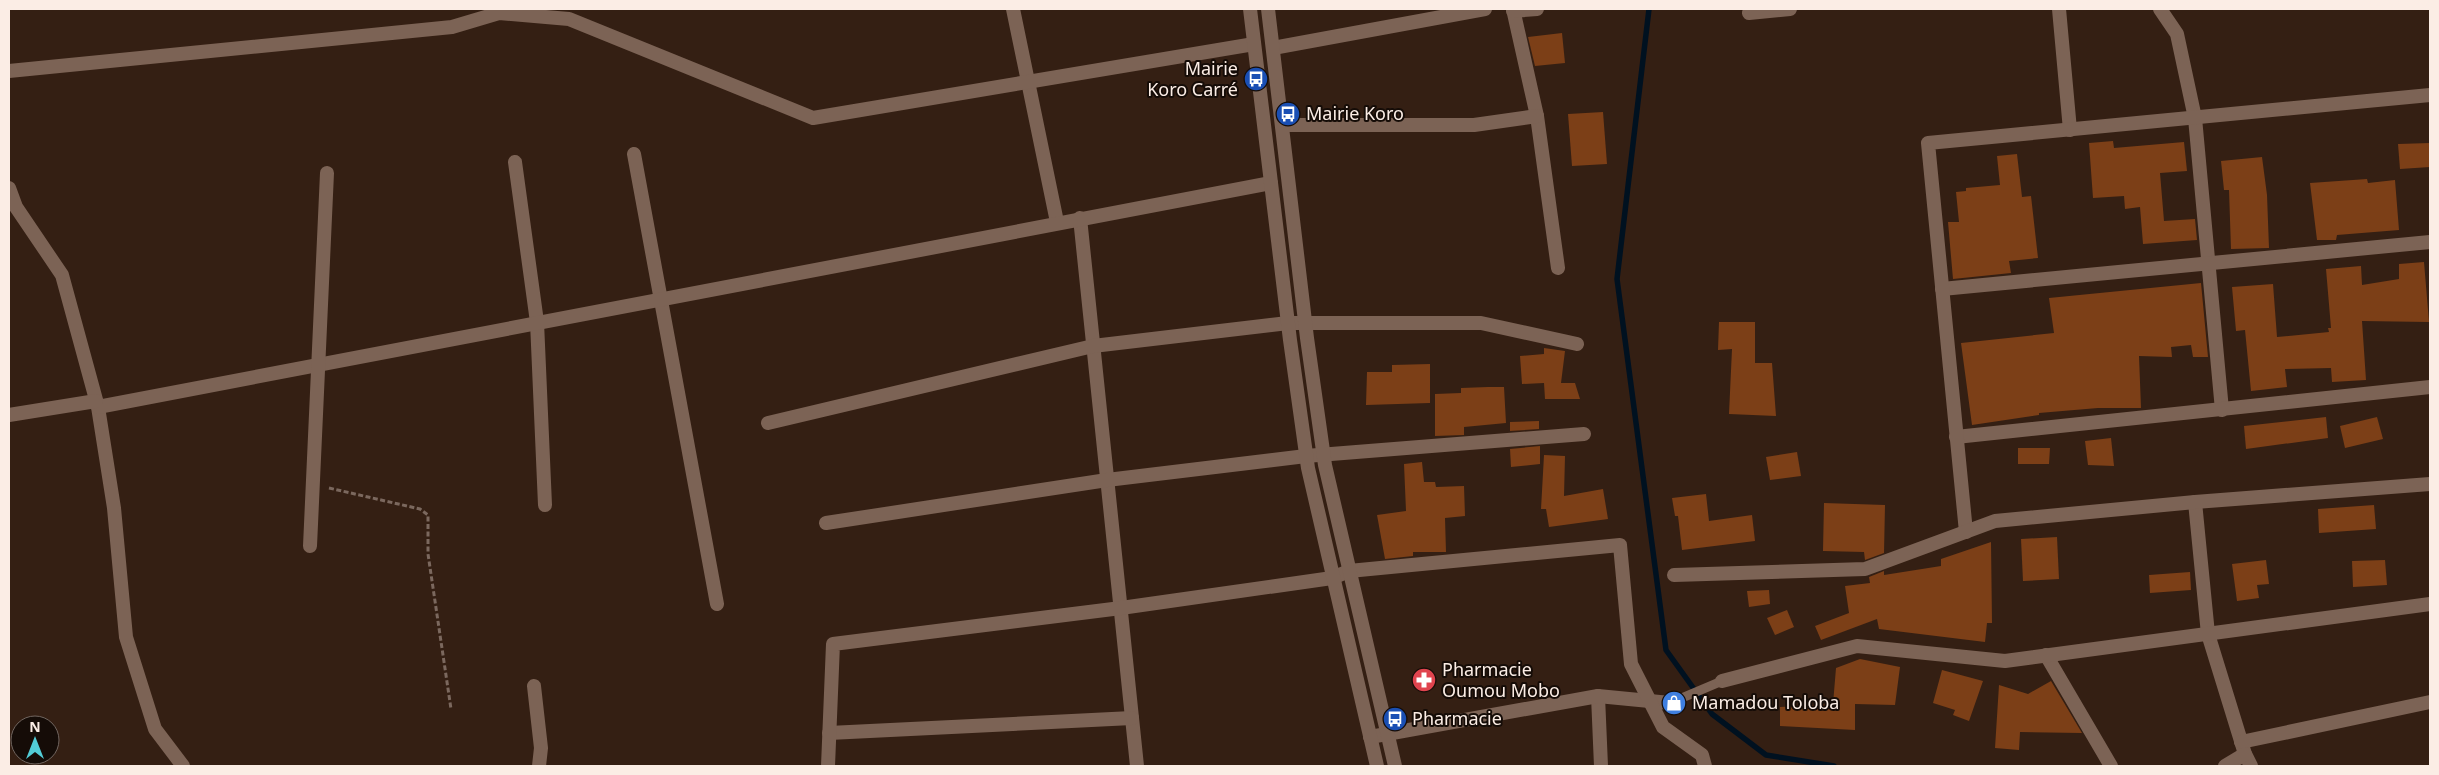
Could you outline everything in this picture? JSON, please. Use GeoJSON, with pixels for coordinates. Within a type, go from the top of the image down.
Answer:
{"type":"FeatureCollection","features":[{"type":"Feature","properties":{"kind":"street"},"geometry":{"type":"LineString","coordinates":[[1013,9],[1057,222]]}},
{"type":"Feature","properties":{"kind":"street"},"geometry":{"type":"LineString","coordinates":[[1250,9],[1306,456],[1332,578],[1377,766]]}},
{"type":"Feature","properties":{"kind":"street"},"geometry":{"type":"LineString","coordinates":[[1268,9],[1324,455],[1349,572],[1395,766]]}},
{"type":"Feature","properties":{"kind":"street"},"geometry":{"type":"LineString","coordinates":[[1273,48],[1485,9]]}},
{"type":"Feature","properties":{"kind":"street"},"geometry":{"type":"LineString","coordinates":[[1537,9],[1513,10],[1536,116],[1558,268]]}},
{"type":"Feature","properties":{"kind":"street"},"geometry":{"type":"LineString","coordinates":[[1749,13],[1790,9]]}},
{"type":"Feature","properties":{"kind":"street"},"geometry":{"type":"LineString","coordinates":[[2059,9],[2070,130]]}},
{"type":"Feature","properties":{"kind":"street"},"geometry":{"type":"LineString","coordinates":[[2160,9],[2177,34],[2195,118],[2222,410]]}},
{"type":"Feature","properties":{"kind":"street"},"geometry":{"type":"LineString","coordinates":[[9,71],[452,27],[501,11],[569,19],[813,118],[1254,44]]}},
{"type":"Feature","properties":{"kind":"street"},"geometry":{"type":"LineString","coordinates":[[1966,532],[1928,143],[2430,95]]}},
{"type":"Feature","properties":{"kind":"street"},"geometry":{"type":"LineString","coordinates":[[1282,124],[1474,125],[1536,116]]}},
{"type":"Feature","properties":{"kind":"street"},"geometry":{"type":"LineString","coordinates":[[634,154],[717,604]]}},
{"type":"Feature","properties":{"kind":"street"},"geometry":{"type":"LineString","coordinates":[[515,162],[537,322],[545,506]]}},
{"type":"Feature","properties":{"kind":"street"},"geometry":{"type":"LineString","coordinates":[[310,546],[320,364],[327,173]]}},
{"type":"Feature","properties":{"kind":"street"},"geometry":{"type":"LineString","coordinates":[[9,415],[97,404],[320,364],[1057,222],[1271,183]]}},
{"type":"Feature","properties":{"kind":"street"},"geometry":{"type":"LineString","coordinates":[[9,188],[16,207],[62,275],[97,404],[114,508],[126,637],[155,729],[182,766]]}},
{"type":"Feature","properties":{"kind":"street"},"geometry":{"type":"LineString","coordinates":[[1080,218],[1137,766]]}},
{"type":"Feature","properties":{"kind":"street"},"geometry":{"type":"LineString","coordinates":[[1942,289],[2430,242]]}},
{"type":"Feature","properties":{"kind":"street"},"geometry":{"type":"LineString","coordinates":[[768,423],[1093,346],[1288,323],[1481,323],[1577,344]]}},
{"type":"Feature","properties":{"kind":"street"},"geometry":{"type":"LineString","coordinates":[[1956,437],[2430,388]]}},
{"type":"Feature","properties":{"kind":"street"},"geometry":{"type":"LineString","coordinates":[[826,522],[1107,480],[1306,456],[1584,434]]}},
{"type":"Feature","properties":{"kind":"street"},"geometry":{"type":"LineString","coordinates":[[1674,575],[1865,569],[1995,521],[2195,502],[2430,484]]}},
{"type":"Feature","properties":{"kind":"street"},"geometry":{"type":"LineString","coordinates":[[2195,502],[2208,634],[2246,754]]}},
{"type":"Feature","properties":{"kind":"street"},"geometry":{"type":"LineString","coordinates":[[828,766],[833,644],[1120,608],[1332,578],[1349,572],[1620,545],[1631,664],[1663,727],[1702,755],[1705,766]]}},
{"type":"Feature","properties":{"kind":"street"},"geometry":{"type":"LineString","coordinates":[[1722,681],[1857,646],[2005,661],[2430,604]]}},
{"type":"Feature","properties":{"kind":"street"},"geometry":{"type":"LineString","coordinates":[[2046,655],[2111,766]]}},
{"type":"Feature","properties":{"kind":"street"},"geometry":{"type":"LineString","coordinates":[[534,686],[541,748],[539,766]]}},
{"type":"Feature","properties":{"kind":"street"},"geometry":{"type":"LineString","coordinates":[[1370,737],[1387,732],[1598,696],[1670,703]]}},
{"type":"Feature","properties":{"kind":"street"},"geometry":{"type":"LineString","coordinates":[[1598,696],[1601,766]]}},
{"type":"Feature","properties":{"kind":"street"},"geometry":{"type":"LineString","coordinates":[[2225,766],[2246,754],[2430,702]]}},
{"type":"Feature","properties":{"kind":"street"},"geometry":{"type":"LineString","coordinates":[[829,733],[1132,718]]}},
{"type":"Feature","properties":{"kind":"lane"},"geometry":{"type":"LineString","coordinates":[[1670,703],[1722,681]]}},
{"type":"Feature","properties":{"kind":"path"},"geometry":{"type":"LineString","coordinates":[[313,484],[420,509],[428,514],[428,554],[451,709]]}},
{"type":"Feature","properties":{"kind":"building"},"geometry":{"type":"Polygon","coordinates":[[[1562,33],[1565,63],[1535,66],[1528,37],[1562,33]]]}},
{"type":"Feature","properties":{"kind":"building"},"geometry":{"type":"Polygon","coordinates":[[[1603,112],[1607,164],[1572,166],[1568,114],[1603,112]]]}},
{"type":"Feature","properties":{"kind":"building"},"geometry":{"type":"Polygon","coordinates":[[[2113,141],[2114,148],[2184,142],[2187,171],[2160,173],[2164,221],[2195,219],[2197,240],[2143,244],[2140,207],[2125,209],[2124,196],[2093,198],[2089,143],[2113,141]]]}},
{"type":"Feature","properties":{"kind":"building"},"geometry":{"type":"Polygon","coordinates":[[[2430,143],[2430,167],[2400,169],[2398,144],[2430,143]]]}},
{"type":"Feature","properties":{"kind":"building"},"geometry":{"type":"Polygon","coordinates":[[[2017,154],[2022,197],[2031,196],[2038,258],[2009,261],[2011,273],[1953,279],[1948,222],[1959,222],[1956,192],[1966,191],[1966,188],[2000,185],[1997,156],[2017,154]]]}},
{"type":"Feature","properties":{"kind":"building"},"geometry":{"type":"Polygon","coordinates":[[[2262,157],[2267,195],[2269,248],[2231,249],[2229,190],[2224,190],[2221,161],[2262,157]]]}},
{"type":"Feature","properties":{"kind":"building"},"geometry":{"type":"Polygon","coordinates":[[[2367,179],[2368,183],[2395,180],[2399,230],[2337,235],[2336,240],[2317,240],[2310,183],[2367,179]]]}},
{"type":"Feature","properties":{"kind":"building"},"geometry":{"type":"Polygon","coordinates":[[[2424,262],[2429,322],[2362,321],[2366,380],[2332,382],[2331,368],[2285,369],[2287,387],[2251,391],[2245,330],[2236,331],[2232,287],[2273,284],[2277,337],[2329,332],[2328,328],[2331,328],[2326,269],[2361,266],[2362,285],[2399,279],[2399,264],[2424,262]]]}},
{"type":"Feature","properties":{"kind":"building"},"geometry":{"type":"Polygon","coordinates":[[[2201,283],[2208,357],[2193,357],[2191,345],[2171,347],[2172,357],[2139,356],[2141,408],[2098,408],[2039,413],[2039,415],[1972,425],[1961,343],[2054,333],[2049,298],[2201,283]]]}},
{"type":"Feature","properties":{"kind":"building"},"geometry":{"type":"Polygon","coordinates":[[[1719,322],[1755,322],[1755,363],[1772,363],[1776,416],[1729,414],[1732,349],[1718,350],[1719,322]]]}},
{"type":"Feature","properties":{"kind":"building"},"geometry":{"type":"Polygon","coordinates":[[[1544,348],[1565,351],[1561,383],[1575,383],[1580,399],[1545,399],[1544,383],[1522,384],[1520,356],[1544,354],[1544,348]]]}},
{"type":"Feature","properties":{"kind":"building"},"geometry":{"type":"Polygon","coordinates":[[[1430,364],[1430,403],[1366,405],[1367,372],[1392,372],[1392,365],[1430,364]]]}},
{"type":"Feature","properties":{"kind":"building"},"geometry":{"type":"Polygon","coordinates":[[[1504,387],[1506,423],[1464,427],[1464,435],[1435,436],[1435,394],[1461,393],[1461,388],[1504,387]]]}},
{"type":"Feature","properties":{"kind":"building"},"geometry":{"type":"Polygon","coordinates":[[[2326,417],[2328,438],[2246,449],[2244,426],[2326,417]]]}},
{"type":"Feature","properties":{"kind":"building"},"geometry":{"type":"Polygon","coordinates":[[[2377,417],[2383,439],[2345,448],[2340,426],[2377,417]]]}},
{"type":"Feature","properties":{"kind":"building"},"geometry":{"type":"Polygon","coordinates":[[[1539,421],[1539,429],[1510,431],[1510,422],[1539,421]]]}},
{"type":"Feature","properties":{"kind":"building"},"geometry":{"type":"Polygon","coordinates":[[[2111,438],[2114,466],[2088,465],[2085,441],[2111,438]]]}},
{"type":"Feature","properties":{"kind":"building"},"geometry":{"type":"Polygon","coordinates":[[[1540,446],[1540,464],[1511,467],[1510,449],[1540,446]]]}},
{"type":"Feature","properties":{"kind":"building"},"geometry":{"type":"Polygon","coordinates":[[[2018,448],[2050,448],[2049,464],[2018,464],[2018,448]]]}},
{"type":"Feature","properties":{"kind":"building"},"geometry":{"type":"Polygon","coordinates":[[[1797,452],[1801,476],[1770,480],[1766,457],[1797,452]]]}},
{"type":"Feature","properties":{"kind":"building"},"geometry":{"type":"Polygon","coordinates":[[[1544,455],[1565,456],[1564,496],[1603,489],[1608,519],[1549,527],[1546,509],[1541,509],[1544,455]]]}},
{"type":"Feature","properties":{"kind":"building"},"geometry":{"type":"Polygon","coordinates":[[[1422,462],[1424,482],[1435,482],[1436,487],[1464,486],[1465,516],[1445,518],[1446,552],[1413,552],[1413,556],[1385,559],[1377,515],[1406,511],[1404,464],[1422,462]]]}},
{"type":"Feature","properties":{"kind":"building"},"geometry":{"type":"Polygon","coordinates":[[[1706,494],[1709,521],[1752,515],[1755,541],[1682,550],[1678,516],[1675,516],[1672,498],[1706,494]]]}},
{"type":"Feature","properties":{"kind":"building"},"geometry":{"type":"Polygon","coordinates":[[[1824,503],[1885,505],[1884,553],[1865,560],[1864,552],[1823,551],[1824,503]]]}},
{"type":"Feature","properties":{"kind":"building"},"geometry":{"type":"Polygon","coordinates":[[[2374,505],[2376,529],[2319,533],[2318,509],[2374,505]]]}},
{"type":"Feature","properties":{"kind":"building"},"geometry":{"type":"Polygon","coordinates":[[[2057,537],[2059,579],[2023,581],[2021,539],[2057,537]]]}},
{"type":"Feature","properties":{"kind":"building"},"geometry":{"type":"Polygon","coordinates":[[[1991,542],[1992,623],[1987,623],[1985,642],[1879,629],[1877,619],[1821,640],[1815,626],[1849,613],[1845,586],[1870,583],[1869,577],[1884,571],[1884,575],[1941,566],[1941,559],[1991,542]]]}},
{"type":"Feature","properties":{"kind":"building"},"geometry":{"type":"Polygon","coordinates":[[[2266,560],[2269,584],[2257,585],[2259,598],[2237,601],[2232,564],[2266,560]]]}},
{"type":"Feature","properties":{"kind":"building"},"geometry":{"type":"Polygon","coordinates":[[[2385,560],[2387,585],[2353,587],[2352,561],[2385,560]]]}},
{"type":"Feature","properties":{"kind":"building"},"geometry":{"type":"Polygon","coordinates":[[[2190,572],[2191,590],[2150,593],[2149,575],[2190,572]]]}},
{"type":"Feature","properties":{"kind":"building"},"geometry":{"type":"Polygon","coordinates":[[[1769,590],[1770,604],[1749,607],[1747,591],[1769,590]]]}},
{"type":"Feature","properties":{"kind":"building"},"geometry":{"type":"Polygon","coordinates":[[[1787,610],[1794,627],[1775,635],[1767,618],[1787,610]]]}},
{"type":"Feature","properties":{"kind":"building"},"geometry":{"type":"Polygon","coordinates":[[[1860,659],[1900,667],[1895,705],[1855,704],[1855,730],[1780,726],[1780,707],[1833,704],[1836,668],[1860,659]]]}},
{"type":"Feature","properties":{"kind":"building"},"geometry":{"type":"Polygon","coordinates":[[[1942,670],[1983,681],[1969,721],[1953,715],[1955,710],[1933,703],[1942,670]]]}},
{"type":"Feature","properties":{"kind":"building"},"geometry":{"type":"Polygon","coordinates":[[[2051,681],[2082,733],[2020,732],[2019,750],[1995,748],[1999,685],[2028,694],[2051,681]]]}},
{"type":"Feature","properties":{"kind":"waterway"},"geometry":{"type":"LineString","coordinates":[[1649,9],[1617,279],[1666,650],[1712,714],[1766,755],[1834,766]]}},
{"type":"Feature","properties":{"kind":"place","name":"Mairie Koro Carré"},"geometry":{"type":"Point","coordinates":[1256,79]}},
{"type":"Feature","properties":{"kind":"place","name":"Mairie Koro"},"geometry":{"type":"Point","coordinates":[1288,114]}},
{"type":"Feature","properties":{"kind":"place","name":"Pharmacie Oumou Mobo"},"geometry":{"type":"Point","coordinates":[1424,680]}},
{"type":"Feature","properties":{"kind":"place","name":"Mamadou Toloba"},"geometry":{"type":"Point","coordinates":[1674,703]}},
{"type":"Feature","properties":{"kind":"place","name":"Pharmacie"},"geometry":{"type":"Point","coordinates":[1395,719]}}]}
